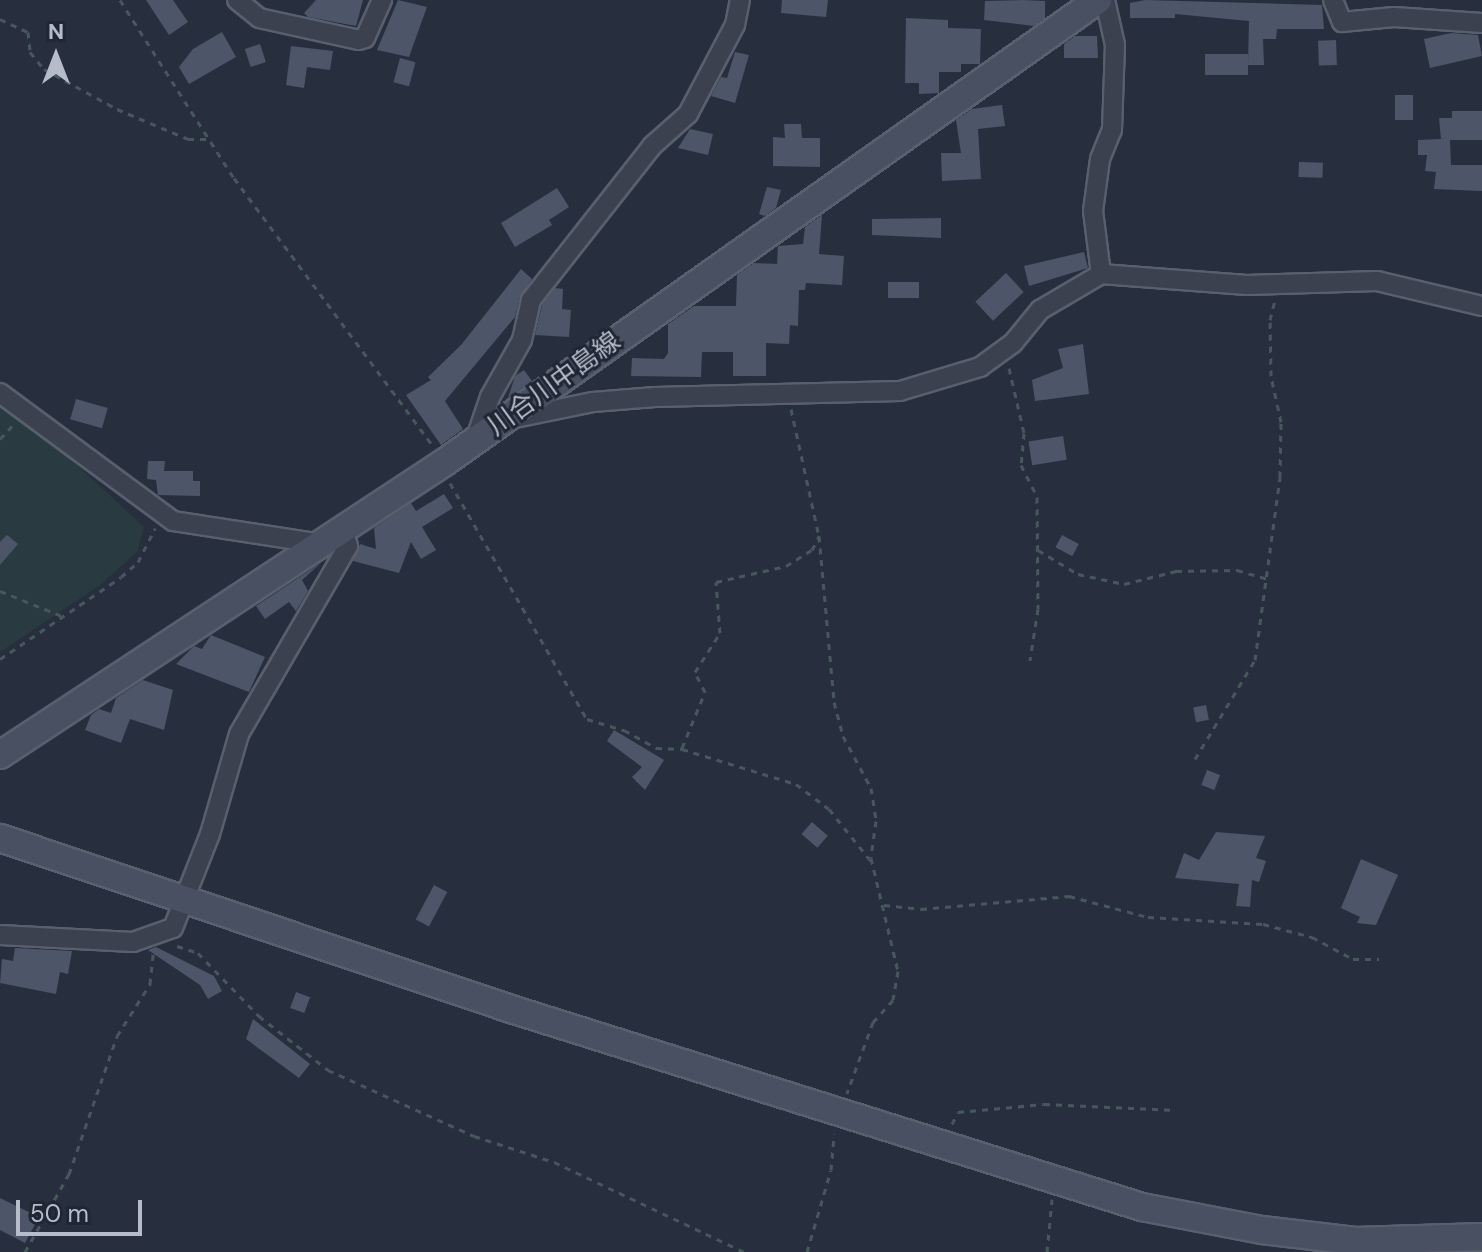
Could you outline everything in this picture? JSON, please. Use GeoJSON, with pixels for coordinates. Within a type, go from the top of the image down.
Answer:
{"type":"FeatureCollection","features":[{"type":"Feature","properties":{"kind":"street"},"geometry":{"type":"LineString","coordinates":[[237,0],[259,18],[359,40],[365,38],[382,0]]}},
{"type":"Feature","properties":{"kind":"street"},"geometry":{"type":"LineString","coordinates":[[475,441],[490,397],[522,340],[531,300],[652,146],[688,114],[735,25],[740,0]]}},
{"type":"Feature","properties":{"kind":"street","name":"川合川中島線"},"geometry":{"type":"LineString","coordinates":[[0,755],[443,464],[1098,0]]}},
{"type":"Feature","properties":{"kind":"street"},"geometry":{"type":"LineString","coordinates":[[1101,274],[1093,211],[1100,159],[1112,130],[1115,45],[1105,0]]}},
{"type":"Feature","properties":{"kind":"street"},"geometry":{"type":"LineString","coordinates":[[1333,0],[1342,22],[1394,17],[1482,23]]}},
{"type":"Feature","properties":{"kind":"street"},"geometry":{"type":"LineString","coordinates":[[501,421],[593,402],[900,391],[980,367],[1004,349],[1040,310],[1101,274],[1280,285],[1377,281],[1482,306]]}},
{"type":"Feature","properties":{"kind":"street"},"geometry":{"type":"LineString","coordinates":[[0,393],[173,521],[332,537],[348,546],[239,734],[173,928],[154,938],[133,942],[0,935]]}},
{"type":"Feature","properties":{"kind":"street"},"geometry":{"type":"LineString","coordinates":[[0,838],[1142,1207],[1262,1230],[1355,1241],[1482,1237]]}},
{"type":"Feature","properties":{"kind":"path"},"geometry":{"type":"LineString","coordinates":[[120,0],[210,139],[443,464],[587,719],[624,730],[656,748],[682,749],[796,784],[829,809],[872,863]]}},
{"type":"Feature","properties":{"kind":"path"},"geometry":{"type":"LineString","coordinates":[[0,19],[28,32],[30,52],[44,69],[117,109],[188,139],[210,139]]}},
{"type":"Feature","properties":{"kind":"path"},"geometry":{"type":"LineString","coordinates":[[1195,759],[1255,660],[1268,579],[1281,422],[1271,376],[1270,320],[1280,285]]}},
{"type":"Feature","properties":{"kind":"path"},"geometry":{"type":"LineString","coordinates":[[1004,349],[1024,433],[1021,465],[1037,497],[1038,609],[1030,660]]}},
{"type":"Feature","properties":{"kind":"path"},"geometry":{"type":"LineString","coordinates":[[788,394],[819,536],[834,702],[843,736],[871,788],[876,821],[872,863],[898,971],[893,1000],[873,1022],[840,1111],[831,1170],[807,1252]]}},
{"type":"Feature","properties":{"kind":"path"},"geometry":{"type":"LineString","coordinates":[[0,659],[62,616],[79,609],[138,562],[161,512]]}},
{"type":"Feature","properties":{"kind":"path"},"geometry":{"type":"LineString","coordinates":[[682,749],[705,692],[695,672],[720,633],[716,582],[786,566],[812,550],[819,536]]}},
{"type":"Feature","properties":{"kind":"path"},"geometry":{"type":"LineString","coordinates":[[1038,550],[1078,574],[1124,584],[1176,571],[1237,570],[1268,579]]}},
{"type":"Feature","properties":{"kind":"path"},"geometry":{"type":"LineString","coordinates":[[0,591],[62,616]]}},
{"type":"Feature","properties":{"kind":"path"},"geometry":{"type":"LineString","coordinates":[[884,905],[921,909],[1069,896],[1148,917],[1263,924],[1312,937],[1353,959],[1379,959]]}},
{"type":"Feature","properties":{"kind":"path"},"geometry":{"type":"LineString","coordinates":[[25,1252],[69,1174],[117,1036],[150,984],[154,938],[198,953],[259,1016],[328,1070],[474,1136],[554,1162],[744,1252]]}},
{"type":"Feature","properties":{"kind":"path"},"geometry":{"type":"LineString","coordinates":[[945,1145],[958,1112],[1044,1104],[1176,1110]]}},
{"type":"Feature","properties":{"kind":"path"},"geometry":{"type":"LineString","coordinates":[[1047,1252],[1047,1216],[1057,1180]]}},
{"type":"Feature","properties":{"kind":"shaded area"},"geometry":{"type":"Polygon","coordinates":[[[0,402],[42,433],[144,527],[137,552],[100,585],[0,652],[0,402]]]}},
{"type":"Feature","properties":{"kind":"building"},"geometry":{"type":"Polygon","coordinates":[[[146,0],[173,0],[188,22],[169,35],[146,0]]]}},
{"type":"Feature","properties":{"kind":"building"},"geometry":{"type":"Polygon","coordinates":[[[316,0],[363,0],[356,26],[308,17],[304,13],[316,0]]]}},
{"type":"Feature","properties":{"kind":"building"},"geometry":{"type":"Polygon","coordinates":[[[398,0],[427,7],[409,57],[377,50],[398,0]]]}},
{"type":"Feature","properties":{"kind":"building"},"geometry":{"type":"Polygon","coordinates":[[[782,0],[828,0],[826,17],[781,13],[782,0]]]}},
{"type":"Feature","properties":{"kind":"building"},"geometry":{"type":"Polygon","coordinates":[[[1145,0],[1322,5],[1324,29],[1277,29],[1276,39],[1263,39],[1264,65],[1248,65],[1248,75],[1205,75],[1205,54],[1248,54],[1248,64],[1249,21],[1175,14],[1175,18],[1130,18],[1130,3],[1145,0]]]}},
{"type":"Feature","properties":{"kind":"building"},"geometry":{"type":"Polygon","coordinates":[[[985,1],[1045,1],[1045,18],[1034,26],[984,20],[985,1]]]}},
{"type":"Feature","properties":{"kind":"building"},"geometry":{"type":"Polygon","coordinates":[[[906,18],[948,20],[948,28],[981,29],[980,64],[961,64],[961,72],[939,72],[939,93],[919,94],[919,83],[905,83],[906,18]]]}},
{"type":"Feature","properties":{"kind":"building"},"geometry":{"type":"Polygon","coordinates":[[[222,32],[236,57],[189,84],[179,67],[193,49],[222,32]]]}},
{"type":"Feature","properties":{"kind":"building"},"geometry":{"type":"Polygon","coordinates":[[[1451,33],[1478,35],[1482,56],[1430,68],[1424,39],[1451,33]]]}},
{"type":"Feature","properties":{"kind":"building"},"geometry":{"type":"Polygon","coordinates":[[[1075,36],[1097,36],[1098,58],[1064,58],[1064,44],[1075,36]]]}},
{"type":"Feature","properties":{"kind":"building"},"geometry":{"type":"Polygon","coordinates":[[[1336,40],[1337,65],[1319,66],[1318,41],[1336,40]]]}},
{"type":"Feature","properties":{"kind":"building"},"geometry":{"type":"Polygon","coordinates":[[[260,44],[266,62],[251,67],[245,49],[260,44]]]}},
{"type":"Feature","properties":{"kind":"building"},"geometry":{"type":"Polygon","coordinates":[[[291,46],[333,51],[330,70],[307,67],[304,88],[286,85],[291,46]]]}},
{"type":"Feature","properties":{"kind":"building"},"geometry":{"type":"Polygon","coordinates":[[[735,52],[749,55],[735,103],[711,96],[721,77],[727,78],[735,52]]]}},
{"type":"Feature","properties":{"kind":"building"},"geometry":{"type":"Polygon","coordinates":[[[400,58],[415,62],[409,86],[394,82],[400,58]]]}},
{"type":"Feature","properties":{"kind":"building"},"geometry":{"type":"Polygon","coordinates":[[[1395,95],[1413,95],[1413,120],[1395,120],[1395,95]]]}},
{"type":"Feature","properties":{"kind":"building"},"geometry":{"type":"Polygon","coordinates":[[[1002,105],[1005,126],[978,129],[981,179],[942,181],[941,153],[961,153],[956,120],[972,109],[1002,105]]]}},
{"type":"Feature","properties":{"kind":"building"},"geometry":{"type":"Polygon","coordinates":[[[1452,111],[1482,111],[1482,140],[1450,140],[1451,165],[1482,165],[1482,191],[1434,189],[1436,172],[1425,171],[1427,155],[1418,155],[1418,140],[1441,139],[1439,118],[1452,118],[1452,111]]]}},
{"type":"Feature","properties":{"kind":"building"},"geometry":{"type":"Polygon","coordinates":[[[784,124],[801,124],[802,138],[820,138],[820,167],[773,166],[773,137],[785,138],[784,124]]]}},
{"type":"Feature","properties":{"kind":"building"},"geometry":{"type":"Polygon","coordinates":[[[690,129],[713,134],[708,155],[678,148],[690,129]]]}},
{"type":"Feature","properties":{"kind":"building"},"geometry":{"type":"Polygon","coordinates":[[[1299,162],[1323,163],[1322,178],[1298,177],[1299,162]]]}},
{"type":"Feature","properties":{"kind":"building"},"geometry":{"type":"Polygon","coordinates":[[[767,187],[781,190],[776,208],[765,216],[759,214],[767,187]]]}},
{"type":"Feature","properties":{"kind":"building"},"geometry":{"type":"Polygon","coordinates":[[[557,188],[569,207],[549,220],[552,225],[515,247],[501,223],[557,188]]]}},
{"type":"Feature","properties":{"kind":"building"},"geometry":{"type":"Polygon","coordinates":[[[822,215],[819,254],[844,256],[842,285],[806,283],[805,290],[799,290],[798,326],[790,325],[789,344],[766,343],[766,376],[733,376],[733,352],[702,352],[701,377],[631,376],[632,358],[664,359],[668,353],[668,324],[694,306],[736,306],[737,275],[754,263],[777,264],[778,246],[803,244],[805,227],[822,215]]]}},
{"type":"Feature","properties":{"kind":"building"},"geometry":{"type":"Polygon","coordinates":[[[941,218],[941,238],[872,235],[872,219],[941,218]]]}},
{"type":"Feature","properties":{"kind":"building"},"geometry":{"type":"Polygon","coordinates":[[[1084,252],[1088,268],[1029,286],[1024,266],[1084,252]]]}},
{"type":"Feature","properties":{"kind":"building"},"geometry":{"type":"Polygon","coordinates":[[[521,269],[532,279],[520,297],[515,317],[445,401],[463,429],[441,445],[406,395],[431,380],[428,377],[461,345],[521,269]]]}},
{"type":"Feature","properties":{"kind":"building"},"geometry":{"type":"Polygon","coordinates":[[[1006,273],[1024,292],[993,321],[975,302],[1006,273]]]}},
{"type":"Feature","properties":{"kind":"building"},"geometry":{"type":"Polygon","coordinates":[[[888,282],[919,282],[919,298],[888,298],[888,282]]]}},
{"type":"Feature","properties":{"kind":"building"},"geometry":{"type":"Polygon","coordinates":[[[555,288],[563,289],[562,309],[571,310],[569,337],[535,335],[542,305],[555,288]]]}},
{"type":"Feature","properties":{"kind":"building"},"geometry":{"type":"Polygon","coordinates":[[[1083,344],[1089,394],[1035,401],[1032,380],[1063,368],[1058,349],[1083,344]]]}},
{"type":"Feature","properties":{"kind":"building"},"geometry":{"type":"Polygon","coordinates":[[[524,370],[532,381],[508,398],[515,376],[524,370]]]}},
{"type":"Feature","properties":{"kind":"building"},"geometry":{"type":"Polygon","coordinates":[[[76,399],[108,408],[102,428],[70,419],[76,399]]]}},
{"type":"Feature","properties":{"kind":"building"},"geometry":{"type":"Polygon","coordinates":[[[1063,436],[1067,460],[1032,465],[1028,441],[1063,436]]]}},
{"type":"Feature","properties":{"kind":"building"},"geometry":{"type":"Polygon","coordinates":[[[148,461],[165,461],[164,471],[193,471],[193,481],[200,481],[200,496],[158,495],[156,480],[147,479],[148,461]]]}},
{"type":"Feature","properties":{"kind":"building"},"geometry":{"type":"Polygon","coordinates":[[[444,494],[453,508],[422,527],[436,550],[421,559],[411,542],[399,573],[353,561],[360,544],[376,549],[374,528],[411,503],[416,511],[444,494]]]}},
{"type":"Feature","properties":{"kind":"building"},"geometry":{"type":"Polygon","coordinates":[[[7,535],[18,544],[0,565],[0,542],[7,535]]]}},
{"type":"Feature","properties":{"kind":"building"},"geometry":{"type":"Polygon","coordinates":[[[1062,535],[1079,544],[1072,556],[1055,547],[1062,535]]]}},
{"type":"Feature","properties":{"kind":"building"},"geometry":{"type":"Polygon","coordinates":[[[321,563],[302,580],[308,591],[296,611],[289,602],[265,619],[256,606],[321,563]]]}},
{"type":"Feature","properties":{"kind":"building"},"geometry":{"type":"Polygon","coordinates":[[[211,635],[265,657],[249,692],[176,664],[194,646],[202,649],[211,635]]]}},
{"type":"Feature","properties":{"kind":"building"},"geometry":{"type":"Polygon","coordinates":[[[143,680],[173,690],[164,730],[130,719],[121,743],[85,730],[91,715],[99,709],[111,713],[116,698],[143,680]]]}},
{"type":"Feature","properties":{"kind":"building"},"geometry":{"type":"Polygon","coordinates":[[[1206,705],[1209,720],[1196,722],[1193,707],[1206,705]]]}},
{"type":"Feature","properties":{"kind":"building"},"geometry":{"type":"Polygon","coordinates":[[[614,730],[664,760],[645,790],[632,777],[642,767],[607,741],[614,730]]]}},
{"type":"Feature","properties":{"kind":"building"},"geometry":{"type":"Polygon","coordinates":[[[1207,770],[1220,775],[1214,790],[1201,785],[1207,770]]]}},
{"type":"Feature","properties":{"kind":"building"},"geometry":{"type":"Polygon","coordinates":[[[812,822],[828,836],[817,848],[802,834],[812,822]]]}},
{"type":"Feature","properties":{"kind":"building"},"geometry":{"type":"Polygon","coordinates":[[[1216,832],[1265,836],[1256,858],[1266,861],[1259,882],[1252,880],[1250,907],[1236,906],[1239,884],[1175,878],[1184,853],[1199,860],[1216,832]]]}},
{"type":"Feature","properties":{"kind":"building"},"geometry":{"type":"Polygon","coordinates":[[[1361,859],[1398,875],[1376,925],[1357,923],[1360,917],[1341,908],[1361,859]]]}},
{"type":"Feature","properties":{"kind":"building"},"geometry":{"type":"Polygon","coordinates":[[[434,885],[447,892],[429,926],[416,919],[434,885]]]}},
{"type":"Feature","properties":{"kind":"building"},"geometry":{"type":"Polygon","coordinates":[[[156,947],[214,976],[222,991],[208,999],[200,985],[148,950],[156,947]]]}},
{"type":"Feature","properties":{"kind":"building"},"geometry":{"type":"Polygon","coordinates":[[[15,948],[72,951],[68,974],[60,972],[56,994],[0,983],[2,959],[13,961],[15,948]]]}},
{"type":"Feature","properties":{"kind":"building"},"geometry":{"type":"Polygon","coordinates":[[[296,992],[310,997],[304,1013],[290,1008],[296,992]]]}},
{"type":"Feature","properties":{"kind":"building"},"geometry":{"type":"Polygon","coordinates":[[[253,1019],[310,1064],[299,1078],[246,1039],[253,1019]]]}},
{"type":"Feature","properties":{"kind":"building"},"geometry":{"type":"Polygon","coordinates":[[[0,1198],[39,1217],[25,1243],[0,1230],[0,1198]]]}}]}
